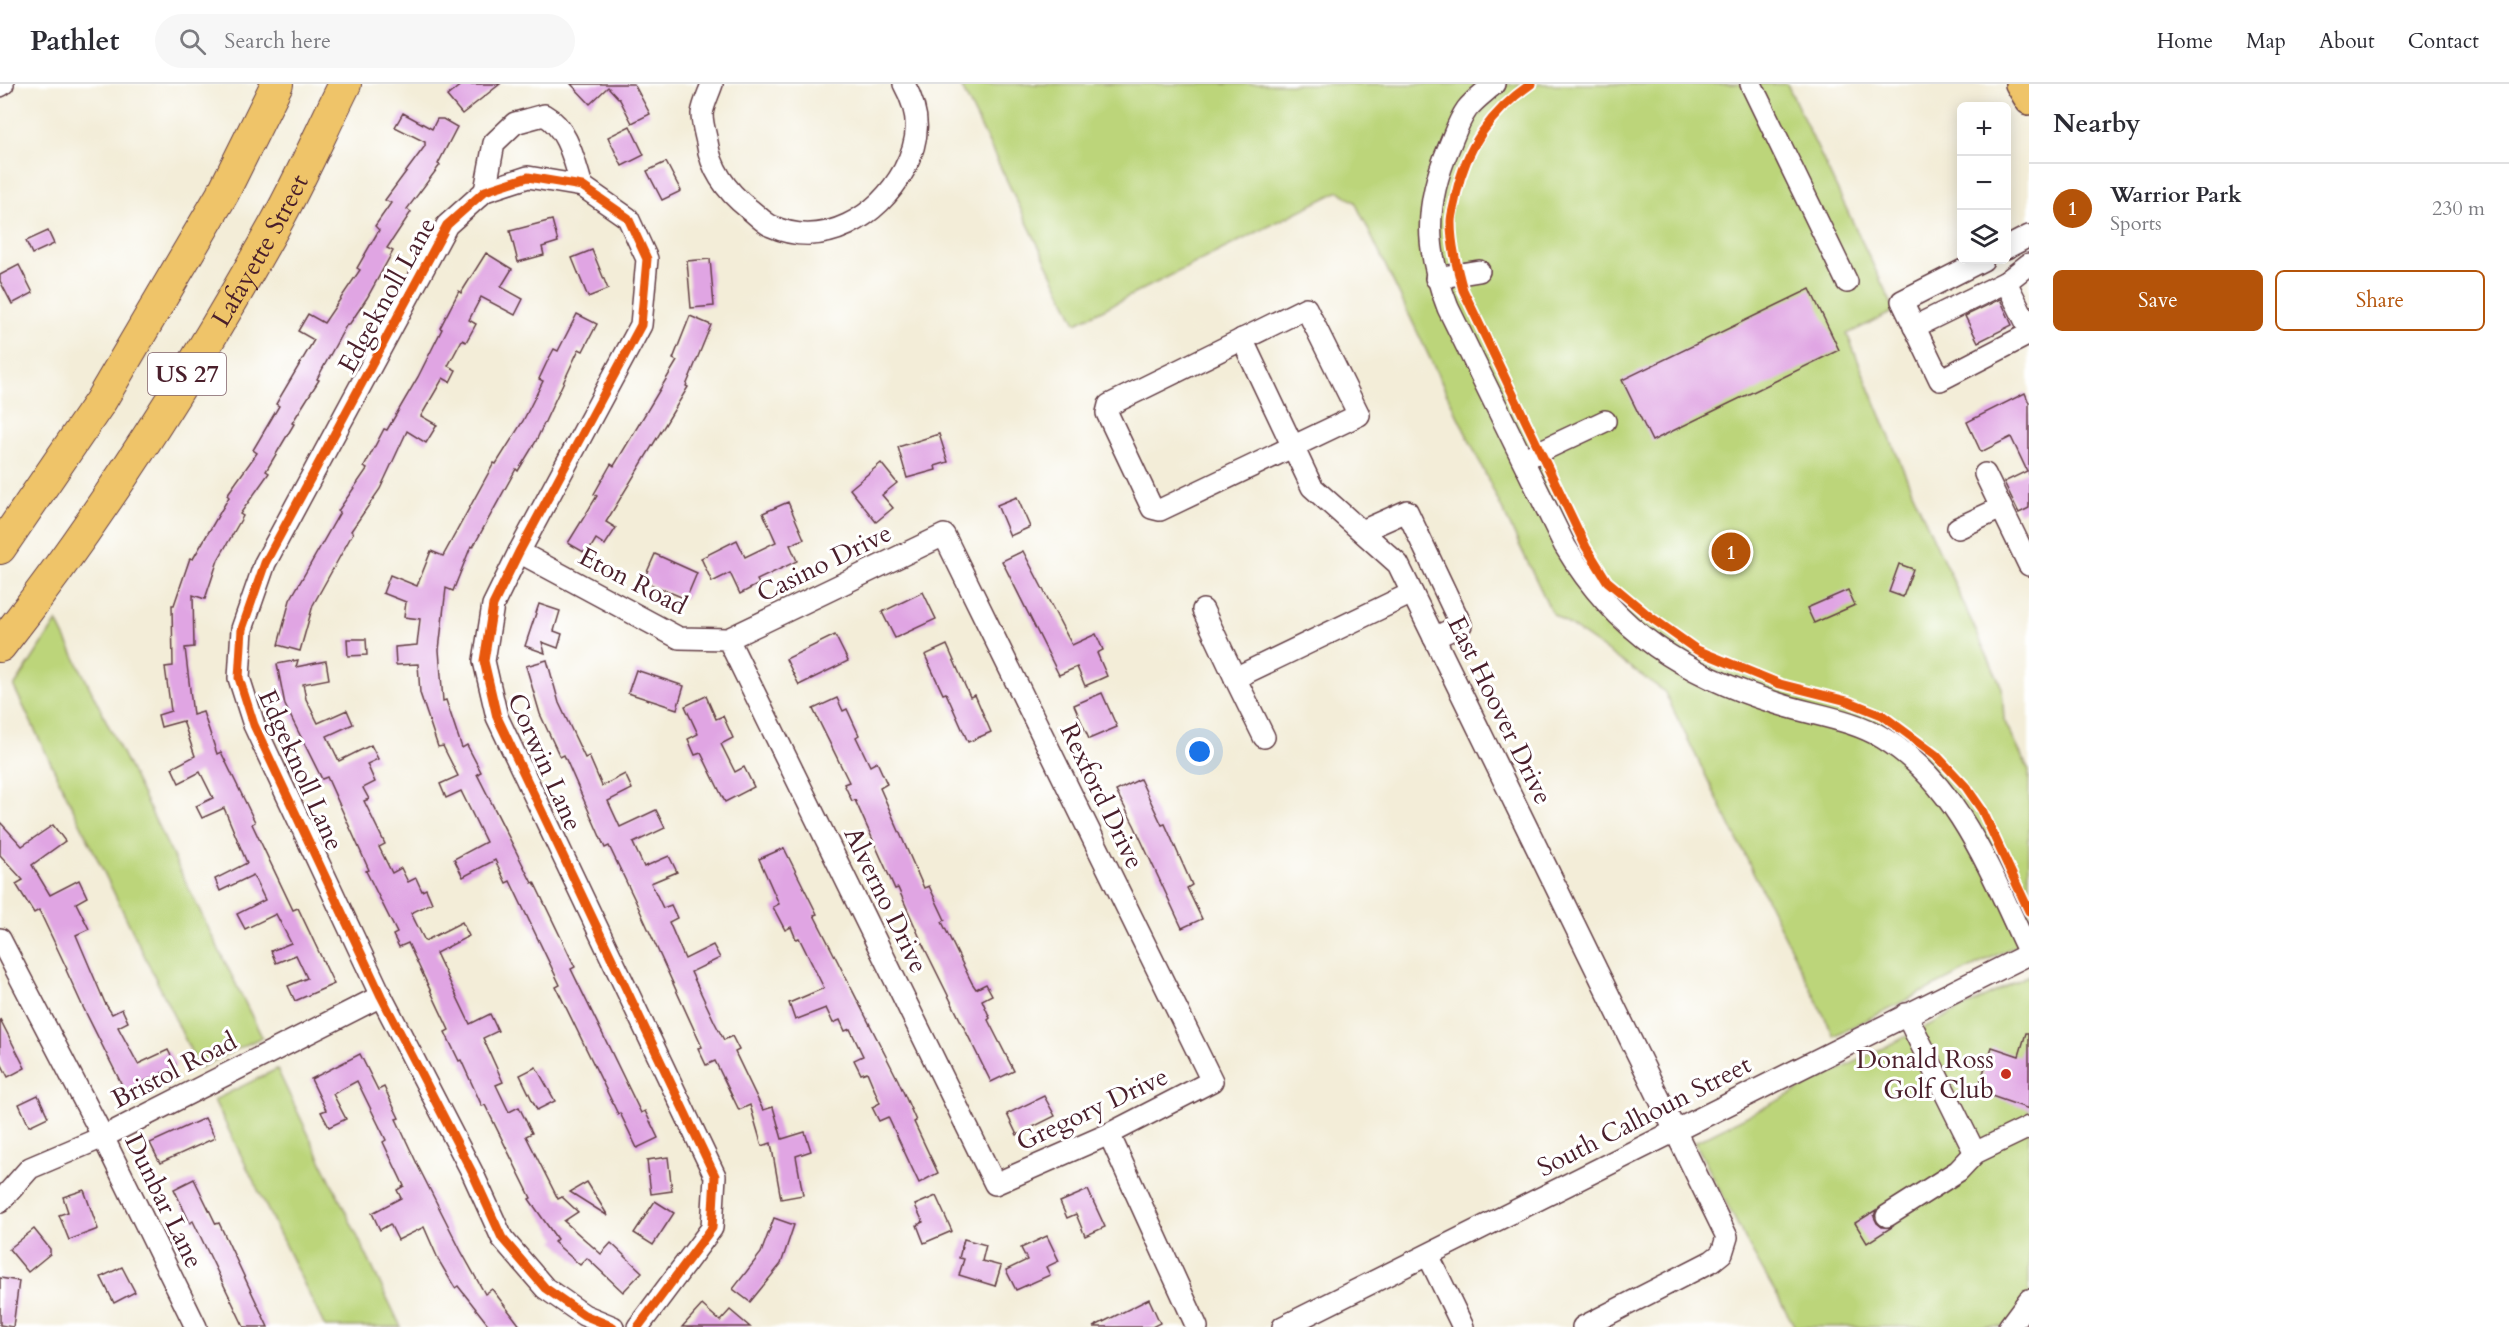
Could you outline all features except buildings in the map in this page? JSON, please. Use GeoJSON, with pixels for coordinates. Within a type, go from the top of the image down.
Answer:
{"type":"FeatureCollection","features":[{"type":"Feature","properties":{"kind":"highway","name":"US 27"},"geometry":{"type":"LineString","coordinates":[[0,548],[100,402],[223,193],[277,84]]}},
{"type":"Feature","properties":{"kind":"highway","name":"Lafayette Street"},"geometry":{"type":"LineString","coordinates":[[0,646],[57,574],[151,434],[276,222],[345,84]]}},
{"type":"Feature","properties":{"kind":"main road"},"geometry":{"type":"LineString","coordinates":[[2019,84],[2029,101]]}},
{"type":"Feature","properties":{"kind":"street"},"geometry":{"type":"LineString","coordinates":[[712,84],[702,115],[709,154],[719,180],[740,202],[770,225],[801,234],[837,231],[869,214],[894,188],[914,150],[917,113],[904,84]]}},
{"type":"Feature","properties":{"kind":"street"},"geometry":{"type":"LineString","coordinates":[[1494,84],[1467,109],[1440,168],[1431,204],[1431,243],[1436,278],[1448,308],[1581,574],[1616,613],[1651,644],[1695,672],[1727,687],[1780,705],[1843,721],[1882,737],[1918,765],[1937,784],[1969,832],[2029,953]]}},
{"type":"Feature","properties":{"kind":"street"},"geometry":{"type":"LineString","coordinates":[[1751,84],[1848,282]]}},
{"type":"Feature","properties":{"kind":"street"},"geometry":{"type":"LineString","coordinates":[[485,191],[494,143],[515,123],[544,115],[553,120],[561,132],[582,186]]}},
{"type":"Feature","properties":{"kind":"street","name":"Edgeknoll Lane"},"geometry":{"type":"LineString","coordinates":[[582,186],[528,177],[485,191],[447,225],[265,563],[242,629],[239,678],[254,725],[381,996],[472,1172],[502,1238],[545,1288],[584,1315],[613,1327]]}},
{"type":"Feature","properties":{"kind":"street","name":"Corwin Lane"},"geometry":{"type":"LineString","coordinates":[[582,186],[628,219],[647,259],[641,325],[493,605],[484,661],[497,717],[715,1176],[712,1228],[638,1327]]}},
{"type":"Feature","properties":{"kind":"street"},"geometry":{"type":"LineString","coordinates":[[2011,246],[2029,236]]}},
{"type":"Feature","properties":{"kind":"street"},"geometry":{"type":"LineString","coordinates":[[1975,264],[1902,302],[1940,380],[2029,334]]}},
{"type":"Feature","properties":{"kind":"street"},"geometry":{"type":"LineString","coordinates":[[1914,327],[2006,282],[2029,264]]}},
{"type":"Feature","properties":{"kind":"street"},"geometry":{"type":"LineString","coordinates":[[1436,278],[1479,271]]}},
{"type":"Feature","properties":{"kind":"street"},"geometry":{"type":"LineString","coordinates":[[2006,282],[2029,328]]}},
{"type":"Feature","properties":{"kind":"street"},"geometry":{"type":"LineString","coordinates":[[1306,308],[1359,416],[1294,447],[1160,510],[1152,508],[1107,412],[1109,405],[1306,308]]}},
{"type":"Feature","properties":{"kind":"street","name":"East Hoover Drive"},"geometry":{"type":"LineString","coordinates":[[1242,339],[1311,487],[1398,564],[1727,1237],[1722,1253],[1712,1260],[1583,1327]]}},
{"type":"Feature","properties":{"kind":"street"},"geometry":{"type":"LineString","coordinates":[[1524,459],[1605,421]]}},
{"type":"Feature","properties":{"kind":"street"},"geometry":{"type":"LineString","coordinates":[[1985,474],[2001,508],[2024,542],[2029,565]]}},
{"type":"Feature","properties":{"kind":"street"},"geometry":{"type":"LineString","coordinates":[[1958,528],[2001,508]]}},
{"type":"Feature","properties":{"kind":"street"},"geometry":{"type":"LineString","coordinates":[[1362,531],[1407,511],[1461,625],[1434,638]]}},
{"type":"Feature","properties":{"kind":"street","name":"Casino Drive"},"geometry":{"type":"LineString","coordinates":[[728,639],[944,535]]}},
{"type":"Feature","properties":{"kind":"street","name":"Rexford Drive"},"geometry":{"type":"LineString","coordinates":[[944,535],[1212,1081]]}},
{"type":"Feature","properties":{"kind":"street","name":"Eton Road"},"geometry":{"type":"LineString","coordinates":[[519,552],[679,638],[728,639]]}},
{"type":"Feature","properties":{"kind":"street"},"geometry":{"type":"LineString","coordinates":[[1235,678],[1412,593]]}},
{"type":"Feature","properties":{"kind":"street"},"geometry":{"type":"LineString","coordinates":[[1203,610],[1264,737]]}},
{"type":"Feature","properties":{"kind":"street","name":"Alverno Drive"},"geometry":{"type":"LineString","coordinates":[[728,639],[995,1184]]}},
{"type":"Feature","properties":{"kind":"street","name":"Dunbar Lane"},"geometry":{"type":"LineString","coordinates":[[0,939],[103,1137],[196,1327]]}},
{"type":"Feature","properties":{"kind":"street","name":"South Calhoun Street"},"geometry":{"type":"LineString","coordinates":[[1283,1327],[2029,953]]}},
{"type":"Feature","properties":{"kind":"street","name":"Bristol Road"},"geometry":{"type":"LineString","coordinates":[[0,1202],[30,1168],[103,1137],[381,996]]}},
{"type":"Feature","properties":{"kind":"street"},"geometry":{"type":"LineString","coordinates":[[1906,1014],[1975,1153]]}},
{"type":"Feature","properties":{"kind":"street","name":"Gregory Drive"},"geometry":{"type":"LineString","coordinates":[[995,1184],[1109,1134],[1212,1081]]}},
{"type":"Feature","properties":{"kind":"street"},"geometry":{"type":"LineString","coordinates":[[1887,1216],[1958,1171],[1975,1153],[2029,1127]]}},
{"type":"Feature","properties":{"kind":"street"},"geometry":{"type":"LineString","coordinates":[[1109,1134],[1197,1327]]}},
{"type":"Feature","properties":{"kind":"street"},"geometry":{"type":"LineString","coordinates":[[1428,1255],[1463,1327]]}},
{"type":"Feature","properties":{"kind":"street"},"geometry":{"type":"LineString","coordinates":[[2009,1327],[2029,1300]]}},
{"type":"Feature","properties":{"kind":"green space"},"geometry":{"type":"Polygon","coordinates":[[[960,84],[1787,84],[1895,311],[1847,334],[1912,491],[2002,688],[2004,720],[2029,771],[2029,939],[1834,1036],[1664,691],[1552,613],[1355,202],[1339,191],[1076,323],[960,84]]]}},
{"type":"Feature","properties":{"kind":"green space"},"geometry":{"type":"Polygon","coordinates":[[[57,621],[262,1037],[199,1068],[14,687],[57,621]]]}},
{"type":"Feature","properties":{"kind":"green space","name":"Donald Ross Golf Club"},"geometry":{"type":"Polygon","coordinates":[[[2029,975],[2029,1327],[1795,1327],[1746,1241],[1695,1142],[2029,975]]]}},
{"type":"Feature","properties":{"kind":"green space"},"geometry":{"type":"Polygon","coordinates":[[[277,1069],[401,1327],[325,1327],[214,1100],[277,1069]]]}},
{"type":"Feature","properties":{"kind":"cycle path"},"geometry":{"type":"LineString","coordinates":[[1531,84],[1492,119],[1466,161],[1451,219],[1452,239],[1463,290],[1586,547],[1607,581],[1649,616],[1697,650],[1780,684],[1847,701],[1882,715],[1936,755],[1966,787],[1982,810],[2029,911]]}},
{"type":"Feature","properties":{"kind":"cycle path"},"geometry":{"type":"LineString","coordinates":[[613,1327],[584,1315],[545,1288],[502,1238],[472,1172],[381,996],[254,725],[239,678],[242,629],[265,563],[447,225],[485,191],[528,177],[582,186],[628,218],[647,259],[641,325],[493,605],[484,661],[497,717],[715,1176],[712,1228],[638,1327]]}},
{"type":"Feature","properties":{"kind":"place","name":"Warrior Park"},"geometry":{"type":"Point","coordinates":[1731,552]}},
{"type":"Feature","properties":{"kind":"place","name":"Donald Ross Golf Club"},"geometry":{"type":"Point","coordinates":[2006,1074]}}]}
